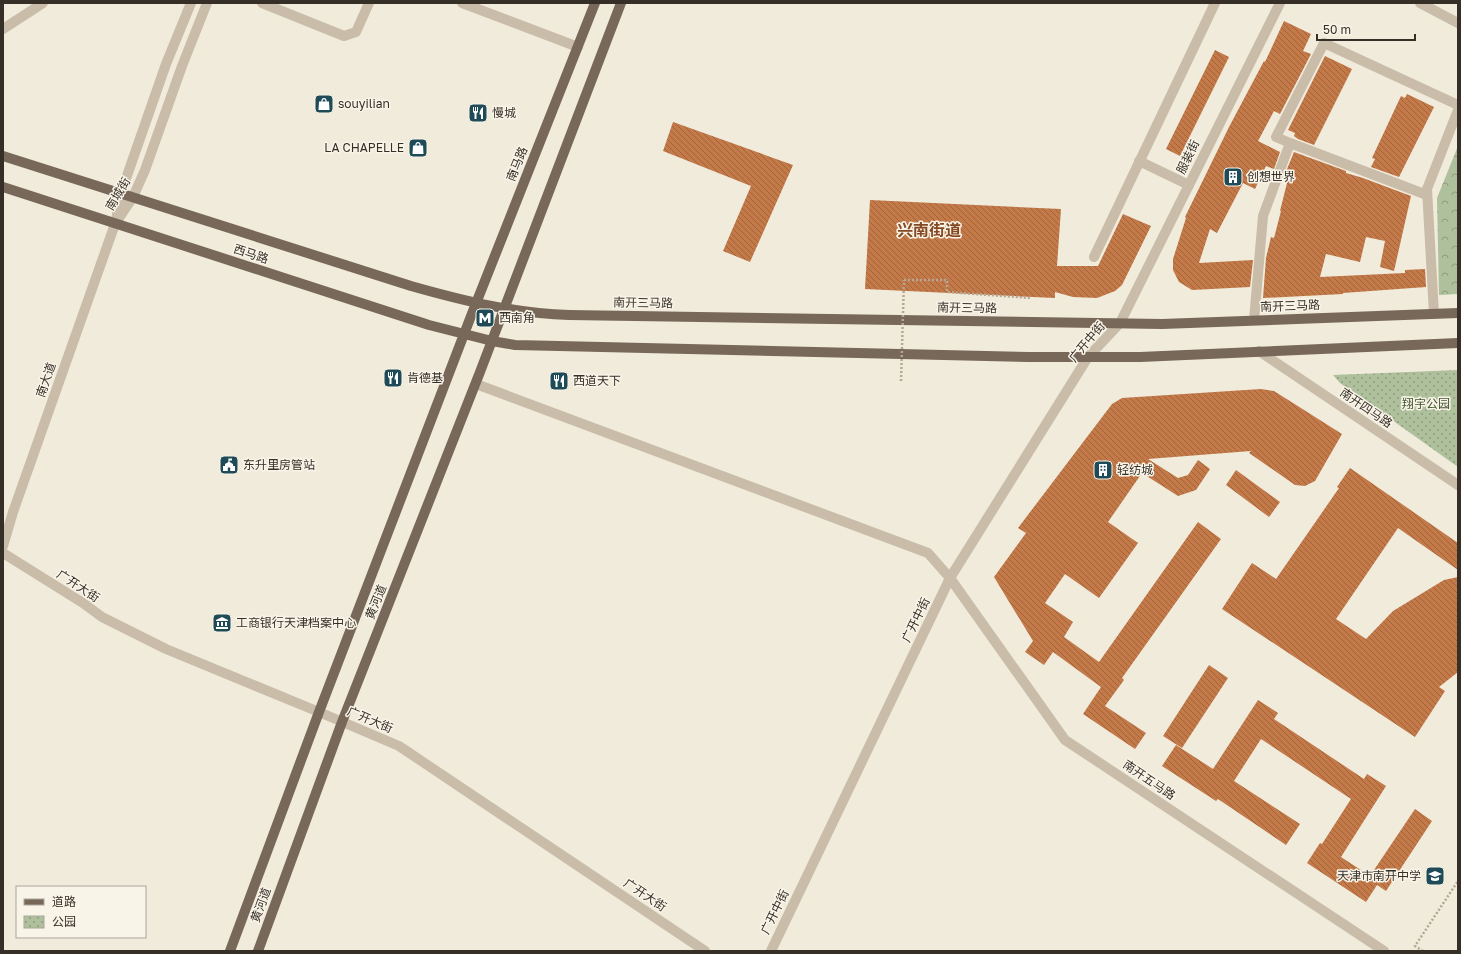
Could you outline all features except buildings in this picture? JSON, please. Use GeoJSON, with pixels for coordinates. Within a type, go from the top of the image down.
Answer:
{"type":"FeatureCollection","features":[{"type":"Feature","properties":{"kind":"main road","name":"南马路"},"geometry":{"type":"LineString","coordinates":[[464,335],[595,3]]}},
{"type":"Feature","properties":{"kind":"main road"},"geometry":{"type":"LineString","coordinates":[[504,309],[621,3]]}},
{"type":"Feature","properties":{"kind":"main road","name":"西马路"},"geometry":{"type":"LineString","coordinates":[[3,156],[403,283],[476,303]]}},
{"type":"Feature","properties":{"kind":"main road","name":"西马路"},"geometry":{"type":"LineString","coordinates":[[3,187],[429,325],[492,341]]}},
{"type":"Feature","properties":{"kind":"main road","name":"南开三马路"},"geometry":{"type":"LineString","coordinates":[[476,303],[522,312],[569,315],[1162,324],[1458,313]]}},
{"type":"Feature","properties":{"kind":"main road","name":"黄河道"},"geometry":{"type":"LineString","coordinates":[[258,951],[342,722],[476,384],[504,309]]}},
{"type":"Feature","properties":{"kind":"main road","name":"黄河道"},"geometry":{"type":"LineString","coordinates":[[230,951],[319,712],[464,335]]}},
{"type":"Feature","properties":{"kind":"main road"},"geometry":{"type":"LineString","coordinates":[[492,341],[515,345],[1022,357],[1140,357],[1458,343]]}},
{"type":"Feature","properties":{"kind":"street"},"geometry":{"type":"LineString","coordinates":[[3,29],[43,3]]}},
{"type":"Feature","properties":{"kind":"street","name":"南城街"},"geometry":{"type":"LineString","coordinates":[[115,224],[121,193],[166,64],[191,3]]}},
{"type":"Feature","properties":{"kind":"street","name":"南城街"},"geometry":{"type":"LineString","coordinates":[[115,224],[134,198],[182,66],[207,3]]}},
{"type":"Feature","properties":{"kind":"street"},"geometry":{"type":"LineString","coordinates":[[262,3],[344,36],[356,32],[369,3]]}},
{"type":"Feature","properties":{"kind":"street"},"geometry":{"type":"LineString","coordinates":[[462,3],[578,47]]}},
{"type":"Feature","properties":{"kind":"street"},"geometry":{"type":"LineString","coordinates":[[1094,257],[1215,3]]}},
{"type":"Feature","properties":{"kind":"street","name":"服装街"},"geometry":{"type":"LineString","coordinates":[[1120,323],[1280,3]]}},
{"type":"Feature","properties":{"kind":"street"},"geometry":{"type":"LineString","coordinates":[[1420,3],[1458,23]]}},
{"type":"Feature","properties":{"kind":"street"},"geometry":{"type":"LineString","coordinates":[[1427,195],[1276,137],[1324,43],[1458,105]]}},
{"type":"Feature","properties":{"kind":"street"},"geometry":{"type":"LineString","coordinates":[[1434,314],[1427,188],[1458,110]]}},
{"type":"Feature","properties":{"kind":"street"},"geometry":{"type":"LineString","coordinates":[[1254,320],[1263,216],[1290,143]]}},
{"type":"Feature","properties":{"kind":"street"},"geometry":{"type":"LineString","coordinates":[[1139,161],[1189,185]]}},
{"type":"Feature","properties":{"kind":"street","name":"南大道"},"geometry":{"type":"LineString","coordinates":[[3,546],[13,512],[115,224]]}},
{"type":"Feature","properties":{"kind":"street","name":"广开中街"},"geometry":{"type":"LineString","coordinates":[[771,951],[950,578],[1088,357],[1120,323]]}},
{"type":"Feature","properties":{"kind":"street","name":"南开四马路"},"geometry":{"type":"LineString","coordinates":[[1259,351],[1458,486]]}},
{"type":"Feature","properties":{"kind":"street","name":"南开五马路"},"geometry":{"type":"LineString","coordinates":[[476,384],[928,553],[950,578],[1065,740],[1384,951]]}},
{"type":"Feature","properties":{"kind":"street","name":"广开大街"},"geometry":{"type":"LineString","coordinates":[[3,552],[83,603],[102,617],[131,632],[166,649],[399,746],[705,951]]}},
{"type":"Feature","properties":{"kind":"path"},"geometry":{"type":"LineString","coordinates":[[901,381],[904,280],[947,280],[947,292],[1031,298]]}},
{"type":"Feature","properties":{"kind":"path"},"geometry":{"type":"LineString","coordinates":[[1423,951],[1415,946],[1458,880]]}},
{"type":"Feature","properties":{"kind":"green space"},"geometry":{"type":"Polygon","coordinates":[[[1458,146],[1458,294],[1439,295],[1437,198],[1458,146]]]}},
{"type":"Feature","properties":{"kind":"green space","name":"翔宇公园"},"geometry":{"type":"Polygon","coordinates":[[[1458,370],[1458,467],[1340,383],[1333,375],[1458,370]]]}},
{"type":"Feature","properties":{"kind":"place","name":"souyilian"},"geometry":{"type":"Point","coordinates":[324,104]}},
{"type":"Feature","properties":{"kind":"place","name":"慢城"},"geometry":{"type":"Point","coordinates":[478,113]}},
{"type":"Feature","properties":{"kind":"place","name":"LA CHAPELLE"},"geometry":{"type":"Point","coordinates":[418,148]}},
{"type":"Feature","properties":{"kind":"place","name":"创想世界"},"geometry":{"type":"Point","coordinates":[1233,177]}},
{"type":"Feature","properties":{"kind":"place","name":"西南角"},"geometry":{"type":"Point","coordinates":[485,318]}},
{"type":"Feature","properties":{"kind":"place","name":"肯德基"},"geometry":{"type":"Point","coordinates":[393,378]}},
{"type":"Feature","properties":{"kind":"place","name":"西道天下"},"geometry":{"type":"Point","coordinates":[559,381]}},
{"type":"Feature","properties":{"kind":"place","name":"东升里房管站"},"geometry":{"type":"Point","coordinates":[229,465]}},
{"type":"Feature","properties":{"kind":"place","name":"轻纺城"},"geometry":{"type":"Point","coordinates":[1103,470]}},
{"type":"Feature","properties":{"kind":"place","name":"工商银行天津档案中心"},"geometry":{"type":"Point","coordinates":[222,623]}},
{"type":"Feature","properties":{"kind":"place","name":"天津市南开中学"},"geometry":{"type":"Point","coordinates":[1435,876]}},
{"type":"Feature","properties":{"kind":"district","name":"兴南街道"},"geometry":{"type":"Point","coordinates":[929,230]}}]}
